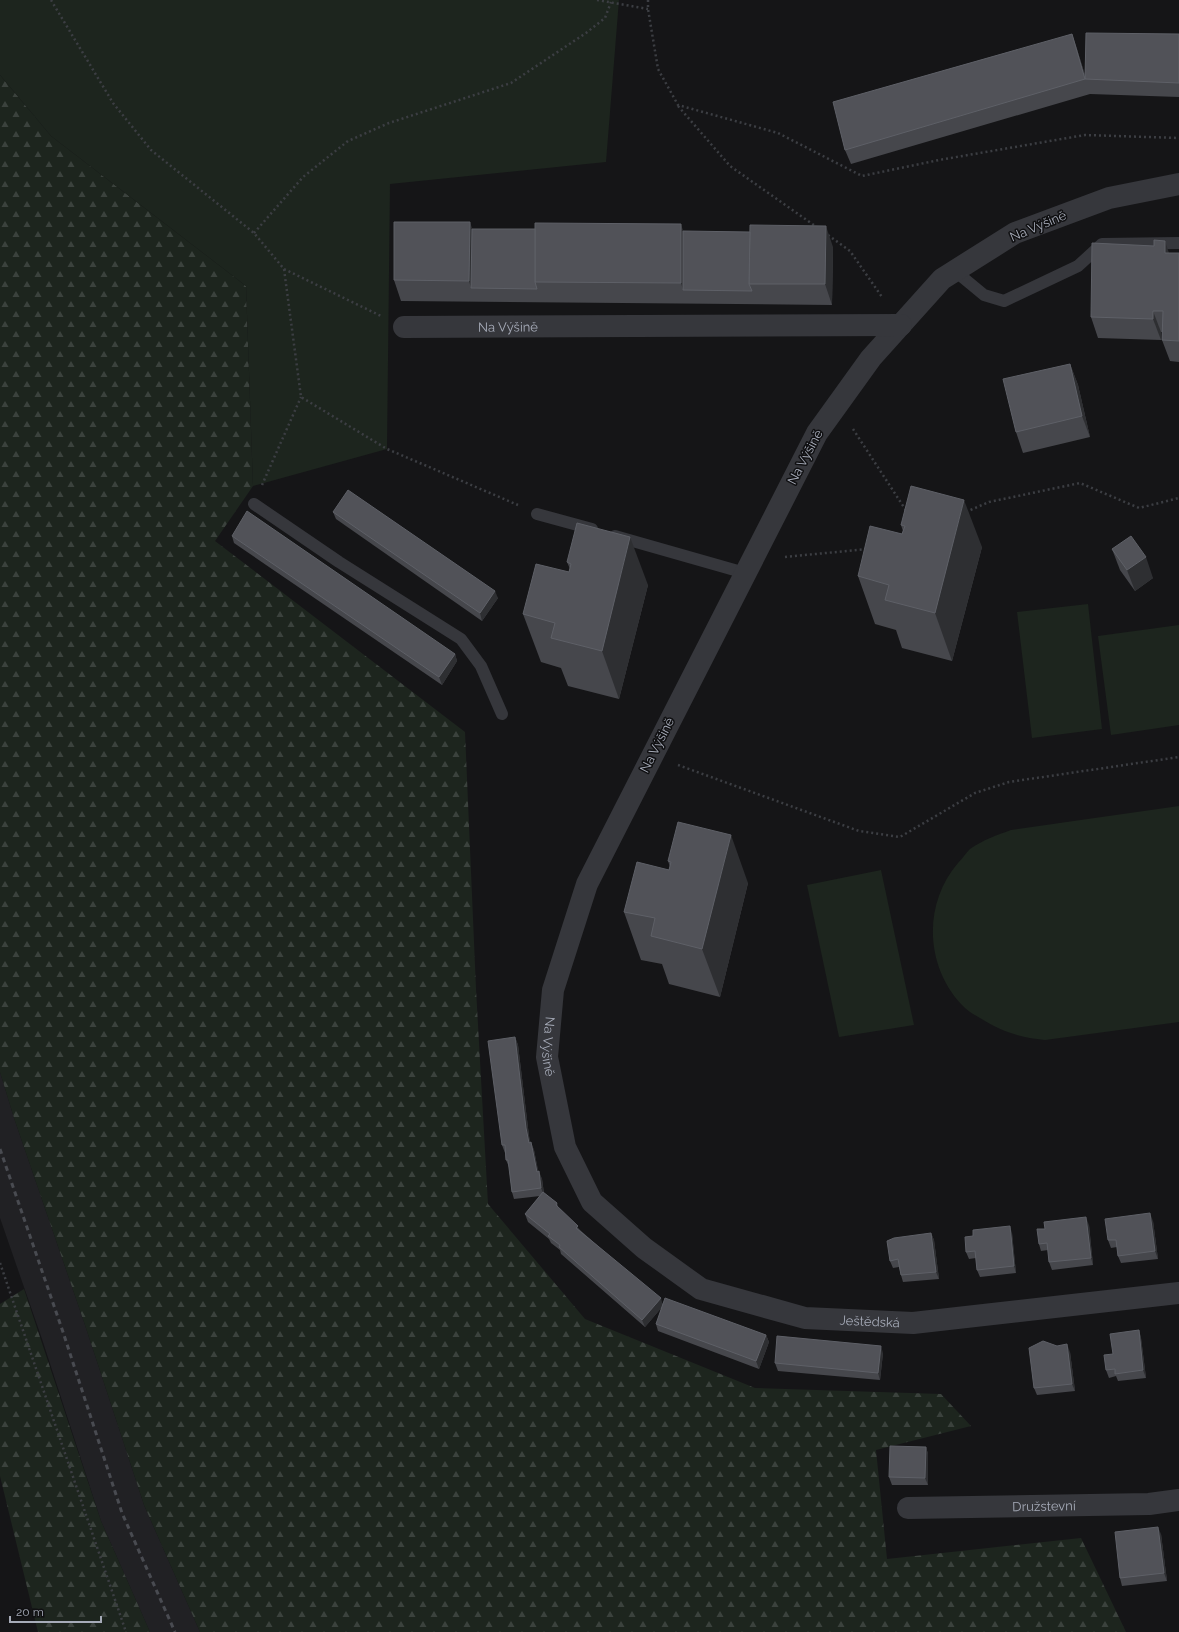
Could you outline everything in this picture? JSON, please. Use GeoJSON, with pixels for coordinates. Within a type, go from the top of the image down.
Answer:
{"type":"FeatureCollection","features":[{"type":"Feature","properties":{"kind":"street","name":"Na Výšině"},"geometry":{"type":"LineString","coordinates":[[592,1202],[565,1147],[547,1057],[553,990],[587,884],[817,433],[871,358],[942,279],[1015,233],[1109,198],[1179,184]]}},
{"type":"Feature","properties":{"kind":"street","name":"Na Výšině"},"geometry":{"type":"LineString","coordinates":[[404,327],[901,325]]}},
{"type":"Feature","properties":{"kind":"street","name":"Ještědská"},"geometry":{"type":"LineString","coordinates":[[592,1202],[644,1248],[701,1289],[805,1318],[913,1323],[1179,1293]]}},
{"type":"Feature","properties":{"kind":"street","name":"Družstevní"},"geometry":{"type":"LineString","coordinates":[[908,1508],[1149,1504],[1179,1500]]}},
{"type":"Feature","properties":{"kind":"lane"},"geometry":{"type":"LineString","coordinates":[[955,271],[984,295],[1004,301],[1078,266],[1102,244],[1179,243]]}},
{"type":"Feature","properties":{"kind":"lane"},"geometry":{"type":"LineString","coordinates":[[254,504],[339,562],[461,639],[481,666],[502,714]]}},
{"type":"Feature","properties":{"kind":"lane"},"geometry":{"type":"LineString","coordinates":[[537,514],[749,567]]}},
{"type":"Feature","properties":{"kind":"path"},"geometry":{"type":"LineString","coordinates":[[51,0],[113,103],[151,150],[254,233],[284,269],[404,327]]}},
{"type":"Feature","properties":{"kind":"path"},"geometry":{"type":"LineString","coordinates":[[597,0],[648,9]]}},
{"type":"Feature","properties":{"kind":"path"},"geometry":{"type":"LineString","coordinates":[[648,0],[648,9],[658,69],[678,105],[730,166],[820,229]]}},
{"type":"Feature","properties":{"kind":"path"},"geometry":{"type":"LineString","coordinates":[[254,233],[303,177],[348,142],[389,123],[511,83],[605,18],[611,2]]}},
{"type":"Feature","properties":{"kind":"path"},"geometry":{"type":"LineString","coordinates":[[678,105],[778,134],[862,176],[939,160],[1085,135],[1179,138]]}},
{"type":"Feature","properties":{"kind":"path"},"geometry":{"type":"LineString","coordinates":[[826,234],[850,251],[901,325]]}},
{"type":"Feature","properties":{"kind":"path"},"geometry":{"type":"LineString","coordinates":[[254,504],[301,397],[284,269]]}},
{"type":"Feature","properties":{"kind":"path"},"geometry":{"type":"LineString","coordinates":[[301,397],[387,449],[537,514]]}},
{"type":"Feature","properties":{"kind":"path"},"geometry":{"type":"LineString","coordinates":[[837,405],[908,515]]}},
{"type":"Feature","properties":{"kind":"path"},"geometry":{"type":"LineString","coordinates":[[961,514],[989,502],[1080,483],[1139,508],[1179,498]]}},
{"type":"Feature","properties":{"kind":"path"},"geometry":{"type":"LineString","coordinates":[[749,567],[874,549]]}},
{"type":"Feature","properties":{"kind":"path"},"geometry":{"type":"LineString","coordinates":[[652,755],[859,831],[900,838],[975,793],[1009,782],[1179,757]]}},
{"type":"Feature","properties":{"kind":"path"},"geometry":{"type":"LineString","coordinates":[[0,1264],[126,1632]]}},
{"type":"Feature","properties":{"kind":"shaded area"},"geometry":{"type":"Polygon","coordinates":[[[0,1072],[14,1118],[85,1325],[144,1505],[200,1632],[150,1632],[101,1521],[42,1339],[0,1218],[0,1072]]]}},
{"type":"Feature","properties":{"kind":"green space"},"geometry":{"type":"Polygon","coordinates":[[[0,0],[619,0],[606,162],[390,184],[387,449],[253,486],[246,286],[51,136],[0,75],[0,0]]]}},
{"type":"Feature","properties":{"kind":"green space"},"geometry":{"type":"Polygon","coordinates":[[[0,75],[51,136],[246,286],[253,486],[215,541],[465,732],[476,989],[488,1204],[585,1319],[755,1388],[941,1394],[971,1426],[876,1450],[887,1559],[1081,1538],[1126,1632],[200,1632],[144,1505],[85,1325],[14,1118],[0,1072],[0,75]]]}},
{"type":"Feature","properties":{"kind":"green space"},"geometry":{"type":"Polygon","coordinates":[[[1088,604],[1102,729],[1032,738],[1017,612],[1088,604]]]}},
{"type":"Feature","properties":{"kind":"green space"},"geometry":{"type":"Polygon","coordinates":[[[1179,625],[1179,725],[1111,735],[1098,636],[1179,625]]]}},
{"type":"Feature","properties":{"kind":"green space"},"geometry":{"type":"Polygon","coordinates":[[[1179,806],[1179,1022],[1045,1040],[1027,1037],[1003,1030],[988,1023],[965,1008],[952,992],[942,975],[936,956],[933,937],[934,917],[938,898],[946,880],[970,849],[985,840],[1011,830],[1179,806]]]}},
{"type":"Feature","properties":{"kind":"green space"},"geometry":{"type":"Polygon","coordinates":[[[881,870],[914,1025],[839,1037],[807,885],[881,870]]]}},
{"type":"Feature","properties":{"kind":"green space"},"geometry":{"type":"Polygon","coordinates":[[[24,1289],[101,1521],[150,1632],[38,1632],[0,1476],[0,1304],[24,1289]]]}},
{"type":"Feature","properties":{"kind":"building"},"geometry":{"type":"Polygon","coordinates":[[[1086,33],[1179,34],[1179,83],[1085,79],[1086,33]]]}},
{"type":"Feature","properties":{"kind":"building"},"geometry":{"type":"Polygon","coordinates":[[[1072,34],[1085,79],[845,150],[833,102],[1072,34]]]}},
{"type":"Feature","properties":{"kind":"building"},"geometry":{"type":"Polygon","coordinates":[[[394,222],[470,222],[469,281],[394,280],[394,222]]]}},
{"type":"Feature","properties":{"kind":"building"},"geometry":{"type":"Polygon","coordinates":[[[535,223],[681,224],[681,283],[535,282],[535,223]]]}},
{"type":"Feature","properties":{"kind":"building"},"geometry":{"type":"Polygon","coordinates":[[[750,225],[826,226],[825,284],[749,284],[750,225]]]}},
{"type":"Feature","properties":{"kind":"building"},"geometry":{"type":"Polygon","coordinates":[[[472,229],[535,229],[535,282],[537,289],[471,288],[472,229]]]}},
{"type":"Feature","properties":{"kind":"building"},"geometry":{"type":"Polygon","coordinates":[[[683,231],[750,232],[749,284],[752,291],[683,290],[683,231]]]}},
{"type":"Feature","properties":{"kind":"building"},"geometry":{"type":"Polygon","coordinates":[[[1154,240],[1165,241],[1165,253],[1179,253],[1179,341],[1162,340],[1163,311],[1153,311],[1153,319],[1091,317],[1092,243],[1154,246],[1154,240]]]}},
{"type":"Feature","properties":{"kind":"building"},"geometry":{"type":"Polygon","coordinates":[[[1070,364],[1082,416],[1016,432],[1003,379],[1070,364]]]}},
{"type":"Feature","properties":{"kind":"building"},"geometry":{"type":"Polygon","coordinates":[[[911,486],[964,500],[935,613],[885,600],[889,585],[858,576],[870,526],[902,534],[905,526],[901,525],[911,486]]]}},
{"type":"Feature","properties":{"kind":"building"},"geometry":{"type":"Polygon","coordinates":[[[348,490],[495,591],[480,613],[333,512],[348,490]]]}},
{"type":"Feature","properties":{"kind":"building"},"geometry":{"type":"Polygon","coordinates":[[[247,511],[455,654],[439,677],[232,536],[247,511]]]}},
{"type":"Feature","properties":{"kind":"building"},"geometry":{"type":"Polygon","coordinates":[[[577,523],[630,537],[602,651],[551,638],[555,623],[523,614],[536,564],[569,572],[571,564],[567,562],[577,523]]]}},
{"type":"Feature","properties":{"kind":"building"},"geometry":{"type":"Polygon","coordinates":[[[1131,536],[1146,557],[1127,570],[1112,549],[1131,536]]]}},
{"type":"Feature","properties":{"kind":"building"},"geometry":{"type":"Polygon","coordinates":[[[678,822],[731,835],[702,949],[651,936],[655,918],[624,912],[637,862],[669,870],[671,862],[668,861],[678,822]]]}},
{"type":"Feature","properties":{"kind":"building"},"geometry":{"type":"Polygon","coordinates":[[[515,1037],[526,1128],[529,1143],[531,1142],[537,1172],[539,1171],[541,1188],[512,1192],[508,1160],[506,1160],[505,1145],[502,1145],[488,1041],[515,1037]]]}},
{"type":"Feature","properties":{"kind":"building"},"geometry":{"type":"Polygon","coordinates":[[[543,1192],[557,1203],[556,1205],[578,1226],[576,1228],[661,1298],[642,1320],[559,1247],[560,1245],[548,1236],[550,1234],[525,1214],[543,1192]]]}},
{"type":"Feature","properties":{"kind":"building"},"geometry":{"type":"Polygon","coordinates":[[[1150,1213],[1155,1251],[1118,1256],[1116,1240],[1108,1240],[1105,1219],[1150,1213]]]}},
{"type":"Feature","properties":{"kind":"building"},"geometry":{"type":"Polygon","coordinates":[[[1086,1217],[1091,1258],[1049,1262],[1047,1243],[1039,1244],[1037,1229],[1045,1229],[1044,1222],[1086,1217]]]}},
{"type":"Feature","properties":{"kind":"building"},"geometry":{"type":"Polygon","coordinates":[[[1010,1226],[1014,1266],[977,1270],[975,1251],[966,1252],[965,1237],[973,1236],[973,1230],[1010,1226]]]}},
{"type":"Feature","properties":{"kind":"building"},"geometry":{"type":"Polygon","coordinates":[[[931,1233],[936,1272],[901,1275],[898,1259],[890,1261],[887,1241],[894,1238],[931,1233]]]}},
{"type":"Feature","properties":{"kind":"building"},"geometry":{"type":"Polygon","coordinates":[[[665,1298],[766,1335],[756,1361],[656,1324],[665,1298]]]}},
{"type":"Feature","properties":{"kind":"building"},"geometry":{"type":"Polygon","coordinates":[[[1139,1330],[1143,1370],[1115,1374],[1115,1369],[1106,1370],[1104,1355],[1113,1354],[1110,1334],[1139,1330]]]}},
{"type":"Feature","properties":{"kind":"building"},"geometry":{"type":"Polygon","coordinates":[[[777,1336],[881,1346],[878,1373],[775,1363],[777,1336]]]}},
{"type":"Feature","properties":{"kind":"building"},"geometry":{"type":"Polygon","coordinates":[[[1043,1341],[1057,1346],[1067,1344],[1072,1384],[1034,1388],[1029,1348],[1043,1341]]]}},
{"type":"Feature","properties":{"kind":"building"},"geometry":{"type":"Polygon","coordinates":[[[890,1446],[926,1447],[925,1478],[889,1477],[890,1446]]]}},
{"type":"Feature","properties":{"kind":"building"},"geometry":{"type":"Polygon","coordinates":[[[1158,1527],[1164,1573],[1120,1578],[1115,1532],[1158,1527]]]}},
{"type":"Feature","properties":{"kind":"railway"},"geometry":{"type":"LineString","coordinates":[[0,1149],[63,1332],[122,1513],[175,1632]]}}]}
